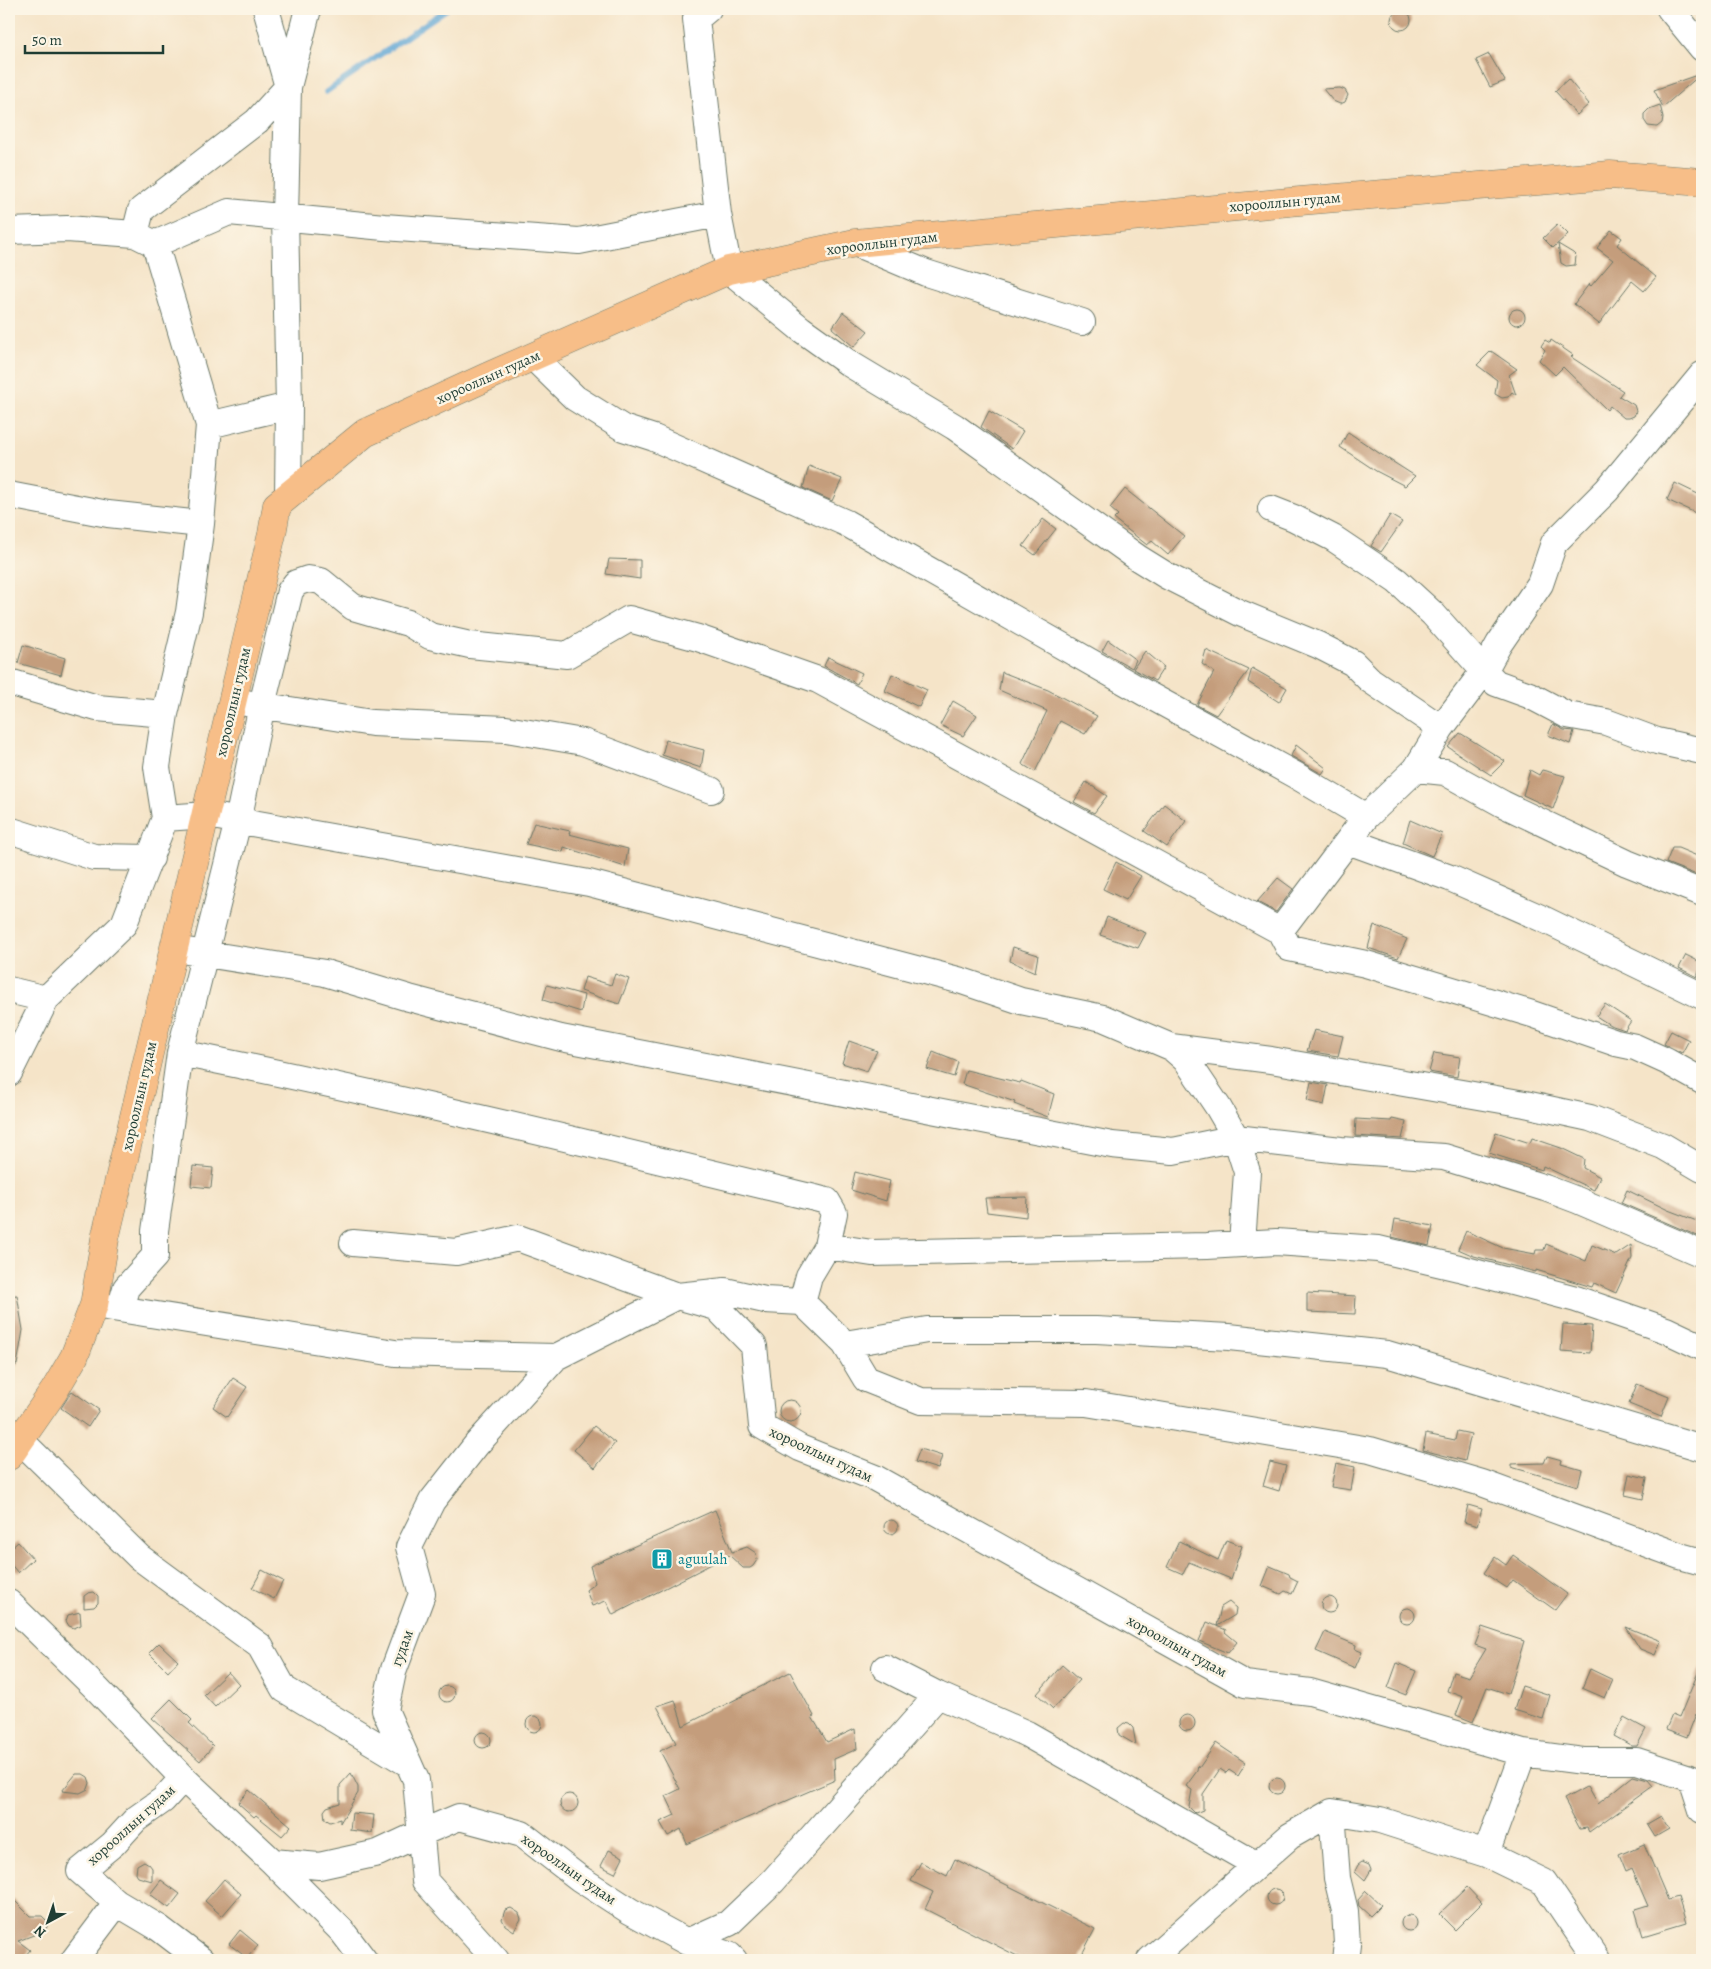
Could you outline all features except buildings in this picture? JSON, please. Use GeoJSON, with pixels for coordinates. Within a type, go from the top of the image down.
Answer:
{"type":"FeatureCollection","features":[{"type":"Feature","properties":{"kind":"main road","name":"хорооллын гудам"},"geometry":{"type":"LineString","coordinates":[[14,1448],[107,1307],[105,1239],[173,949],[207,816],[278,505],[365,433],[729,270],[855,243],[1290,202],[1610,175],[1702,182]]}},
{"type":"Feature","properties":{"kind":"street"},"geometry":{"type":"LineString","coordinates":[[266,9],[288,87]]}},
{"type":"Feature","properties":{"kind":"street"},"geometry":{"type":"LineString","coordinates":[[288,496],[289,406],[285,217],[288,87],[308,9]]}},
{"type":"Feature","properties":{"kind":"street"},"geometry":{"type":"LineString","coordinates":[[708,9],[696,20],[718,214],[729,270],[800,329],[850,364],[955,427],[1138,558],[1167,576],[1240,614],[1318,645],[1353,663],[1370,680],[1441,728]]}},
{"type":"Feature","properties":{"kind":"street"},"geometry":{"type":"LineString","coordinates":[[1670,9],[1702,48]]}},
{"type":"Feature","properties":{"kind":"street"},"geometry":{"type":"LineString","coordinates":[[9,1073],[46,999],[124,924],[165,818],[157,767],[165,714],[189,612],[201,524],[209,425],[145,239],[141,210],[257,121],[288,87]]}},
{"type":"Feature","properties":{"kind":"street"},"geometry":{"type":"LineString","coordinates":[[9,231],[67,229],[145,239],[229,212],[384,227],[579,241],[718,214]]}},
{"type":"Feature","properties":{"kind":"street"},"geometry":{"type":"LineString","coordinates":[[855,243],[926,273],[1082,322]]}},
{"type":"Feature","properties":{"kind":"street"},"geometry":{"type":"LineString","coordinates":[[533,357],[575,398],[623,428],[654,438],[846,523],[1145,693],[1295,775],[1366,817]]}},
{"type":"Feature","properties":{"kind":"street"},"geometry":{"type":"LineString","coordinates":[[1280,931],[1366,817],[1416,769],[1441,728],[1484,671],[1499,644],[1540,584],[1554,542],[1607,490],[1702,375]]}},
{"type":"Feature","properties":{"kind":"street"},"geometry":{"type":"LineString","coordinates":[[209,425],[289,406]]}},
{"type":"Feature","properties":{"kind":"street"},"geometry":{"type":"LineString","coordinates":[[9,495],[108,514],[201,524]]}},
{"type":"Feature","properties":{"kind":"street"},"geometry":{"type":"LineString","coordinates":[[1271,509],[1294,518],[1333,538],[1397,580],[1433,614],[1496,683],[1529,695],[1567,715],[1606,722],[1657,741],[1702,751]]}},
{"type":"Feature","properties":{"kind":"street"},"geometry":{"type":"LineString","coordinates":[[107,1307],[155,1256],[155,1231],[180,1053],[203,954],[238,821],[262,705],[290,591],[296,583],[308,579],[321,581],[353,607],[408,624],[430,636],[470,645],[567,655],[629,619],[698,638],[818,680],[1280,931],[1289,948],[1366,964],[1532,1014],[1616,1043],[1635,1047],[1666,1061],[1702,1081]]}},
{"type":"Feature","properties":{"kind":"street"},"geometry":{"type":"LineString","coordinates":[[9,682],[97,708],[165,714]]}},
{"type":"Feature","properties":{"kind":"street"},"geometry":{"type":"LineString","coordinates":[[233,701],[372,723],[506,729],[583,742],[711,790]]}},
{"type":"Feature","properties":{"kind":"street"},"geometry":{"type":"LineString","coordinates":[[1416,769],[1445,772],[1504,804],[1626,863],[1702,893]]}},
{"type":"Feature","properties":{"kind":"street"},"geometry":{"type":"LineString","coordinates":[[165,818],[207,816],[589,883],[962,981],[1021,1001],[1103,1018],[1171,1047],[1271,1060],[1525,1104],[1590,1118],[1663,1146],[1702,1169]]}},
{"type":"Feature","properties":{"kind":"street"},"geometry":{"type":"LineString","coordinates":[[9,830],[94,857],[151,858]]}},
{"type":"Feature","properties":{"kind":"street"},"geometry":{"type":"LineString","coordinates":[[1348,841],[1450,878],[1543,919],[1702,996]]}},
{"type":"Feature","properties":{"kind":"street"},"geometry":{"type":"LineString","coordinates":[[173,949],[324,973],[409,998],[561,1038],[1112,1145],[1172,1151],[1236,1138],[1341,1150],[1444,1157],[1545,1188],[1577,1200],[1702,1254]]}},
{"type":"Feature","properties":{"kind":"street"},"geometry":{"type":"LineString","coordinates":[[9,990],[46,999]]}},
{"type":"Feature","properties":{"kind":"street"},"geometry":{"type":"LineString","coordinates":[[1171,1047],[1187,1061],[1218,1106],[1236,1138],[1246,1172],[1242,1244]]}},
{"type":"Feature","properties":{"kind":"street"},"geometry":{"type":"LineString","coordinates":[[180,1053],[492,1120],[827,1201],[834,1213],[827,1246],[809,1276],[802,1302]]}},
{"type":"Feature","properties":{"kind":"street","name":"хорооллын гудам"},"geometry":{"type":"LineString","coordinates":[[352,1243],[456,1252],[518,1238],[677,1296],[716,1307],[754,1346],[762,1426],[800,1448],[875,1478],[1245,1684],[1310,1692],[1523,1753]]}},
{"type":"Feature","properties":{"kind":"street"},"geometry":{"type":"LineString","coordinates":[[827,1246],[872,1253],[1276,1242],[1378,1249],[1460,1268],[1576,1299],[1666,1330],[1702,1347]]}},
{"type":"Feature","properties":{"kind":"street"},"geometry":{"type":"LineString","coordinates":[[107,1307],[395,1353],[556,1357],[677,1296],[725,1292],[765,1300],[802,1302],[844,1344],[866,1379],[921,1402],[1086,1403],[1370,1450],[1482,1483],[1680,1556],[1702,1562]]}},
{"type":"Feature","properties":{"kind":"street"},"geometry":{"type":"LineString","coordinates":[[844,1344],[927,1330],[1096,1330],[1229,1337],[1387,1354],[1702,1448]]}},
{"type":"Feature","properties":{"kind":"street","name":"гудам"},"geometry":{"type":"LineString","coordinates":[[496,1960],[425,1881],[416,1780],[385,1710],[393,1672],[422,1594],[409,1548],[432,1501],[477,1444],[556,1357]]}},
{"type":"Feature","properties":{"kind":"street"},"geometry":{"type":"LineString","coordinates":[[14,1448],[139,1557],[260,1646],[284,1689],[408,1764]]}},
{"type":"Feature","properties":{"kind":"street","name":"хорооллын гудам"},"geometry":{"type":"LineString","coordinates":[[9,1603],[97,1689],[183,1778],[273,1862],[342,1931],[364,1960]]}},
{"type":"Feature","properties":{"kind":"street"},"geometry":{"type":"LineString","coordinates":[[885,1668],[938,1695],[1027,1734],[1257,1865]]}},
{"type":"Feature","properties":{"kind":"street"},"geometry":{"type":"LineString","coordinates":[[687,1942],[729,1923],[773,1881],[938,1695]]}},
{"type":"Feature","properties":{"kind":"street"},"geometry":{"type":"LineString","coordinates":[[1486,1854],[1523,1753],[1584,1761],[1637,1761],[1692,1779],[1702,1810]]}},
{"type":"Feature","properties":{"kind":"street","name":"хорооллын гудам"},"geometry":{"type":"LineString","coordinates":[[183,1778],[163,1800],[136,1819],[113,1844],[80,1870],[117,1903],[159,1928],[201,1960]]}},
{"type":"Feature","properties":{"kind":"street"},"geometry":{"type":"LineString","coordinates":[[1332,1812],[1337,1878],[1345,1911],[1347,1944],[1344,1960]]}},
{"type":"Feature","properties":{"kind":"street"},"geometry":{"type":"LineString","coordinates":[[1150,1960],[1290,1836],[1332,1812],[1380,1820],[1486,1854],[1544,1882],[1597,1960]]}},
{"type":"Feature","properties":{"kind":"street","name":"хорооллын гудам"},"geometry":{"type":"LineString","coordinates":[[273,1862],[319,1866],[378,1853],[421,1832],[459,1817],[522,1834],[593,1888],[630,1911],[687,1942],[729,1955],[734,1960]]}},
{"type":"Feature","properties":{"kind":"street"},"geometry":{"type":"LineString","coordinates":[[74,1960],[117,1903]]}},
{"type":"Feature","properties":{"kind":"waterway"},"geometry":{"type":"LineString","coordinates":[[326,92],[447,9]]}},
{"type":"Feature","properties":{"kind":"place","name":"aguulah"},"geometry":{"type":"Point","coordinates":[662,1559]}}]}
